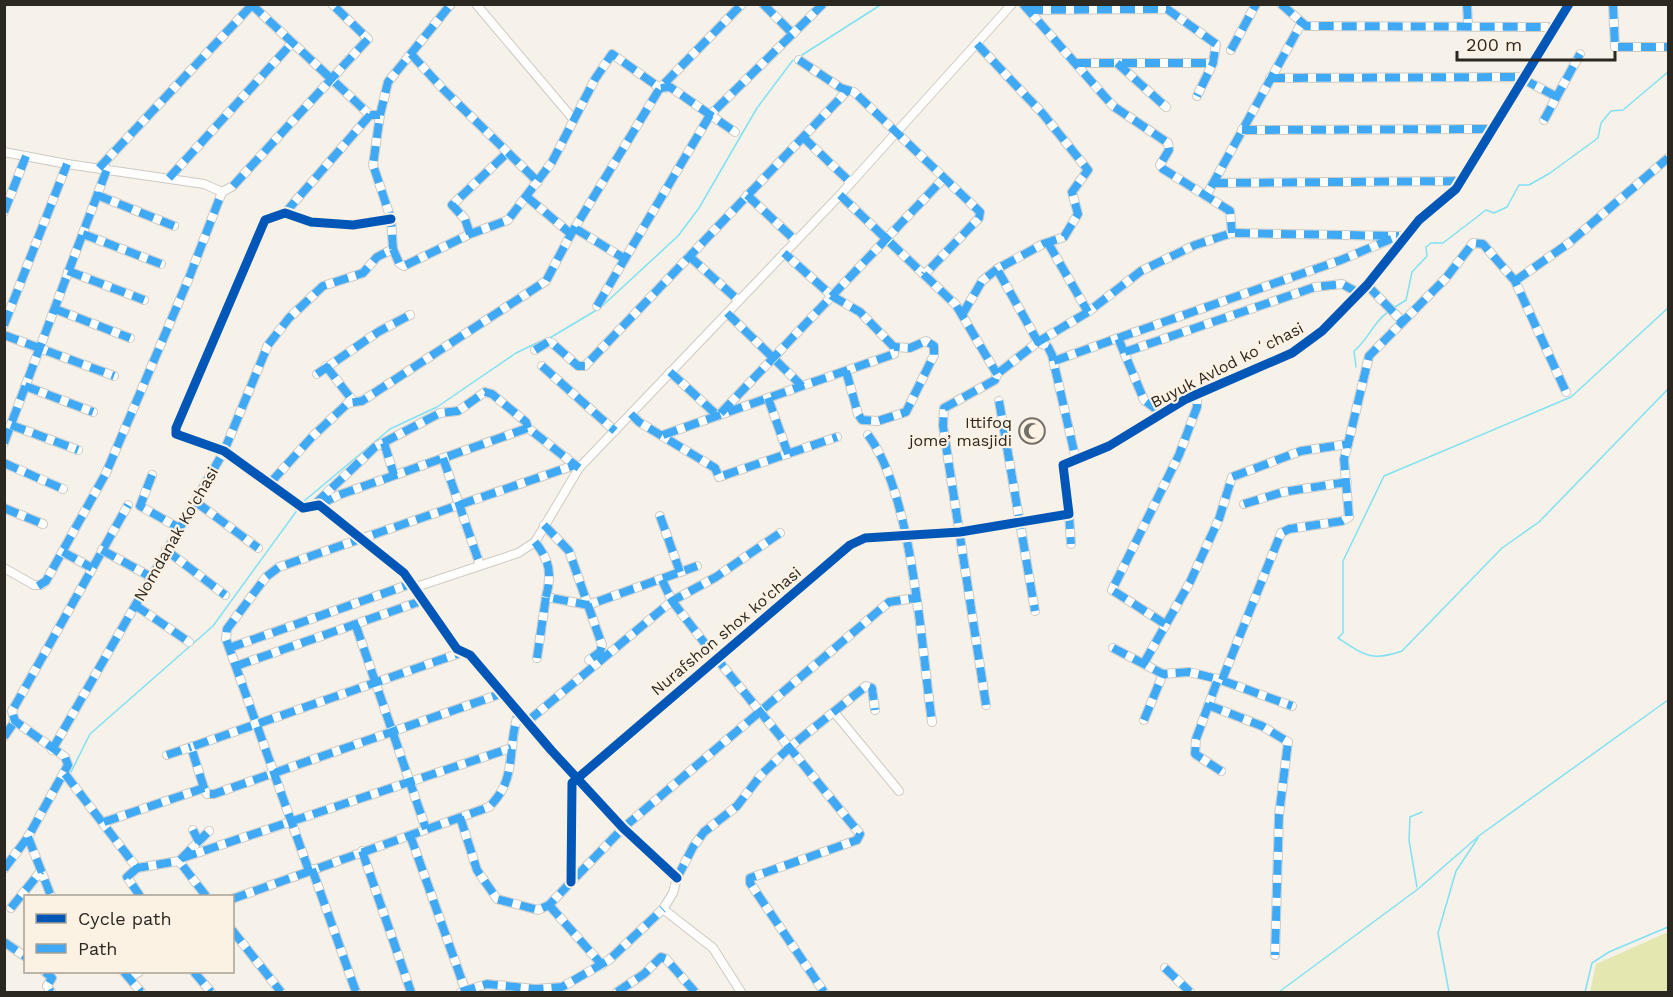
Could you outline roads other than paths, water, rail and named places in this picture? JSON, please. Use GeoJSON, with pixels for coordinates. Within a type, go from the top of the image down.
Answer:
{"type":"FeatureCollection","features":[{"type":"Feature","properties":{"kind":"street"},"geometry":{"type":"LineString","coordinates":[[4,568],[34,585],[41,585],[63,552],[106,473],[189,278],[222,192],[233,186],[368,39],[332,4]]}},
{"type":"Feature","properties":{"kind":"street"},"geometry":{"type":"LineString","coordinates":[[450,4],[388,82],[380,115],[373,165],[391,219],[393,249],[399,263],[404,266],[470,234],[504,223],[538,182],[612,54],[660,88],[670,87],[735,132]]}},
{"type":"Feature","properties":{"kind":"street"},"geometry":{"type":"LineString","coordinates":[[476,4],[574,120]]}},
{"type":"Feature","properties":{"kind":"street"},"geometry":{"type":"LineString","coordinates":[[271,482],[312,437],[353,401],[362,401],[542,284],[551,273],[573,231],[660,88],[742,4]]}},
{"type":"Feature","properties":{"kind":"street"},"geometry":{"type":"LineString","coordinates":[[763,4],[793,34]]}},
{"type":"Feature","properties":{"kind":"street"},"geometry":{"type":"LineString","coordinates":[[597,306],[710,116],[823,4]]}},
{"type":"Feature","properties":{"kind":"street"},"geometry":{"type":"LineString","coordinates":[[230,648],[414,585],[518,553],[535,542],[577,467],[615,431],[840,195],[1012,4]]}},
{"type":"Feature","properties":{"kind":"street"},"geometry":{"type":"LineString","coordinates":[[1231,50],[1256,4]]}},
{"type":"Feature","properties":{"kind":"street"},"geometry":{"type":"LineString","coordinates":[[1281,4],[1301,24],[1306,26],[1555,27]]}},
{"type":"Feature","properties":{"kind":"street"},"geometry":{"type":"LineString","coordinates":[[1467,4],[1468,25]]}},
{"type":"Feature","properties":{"kind":"street","name":"Buyuk Avlod koʻchasi"},"geometry":{"type":"LineString","coordinates":[[1076,460],[1109,446],[1197,393],[1301,348],[1322,331],[1367,285],[1403,235],[1456,189],[1569,4]]}},
{"type":"Feature","properties":{"kind":"street"},"geometry":{"type":"LineString","coordinates":[[1612,4],[1614,46],[1668,47]]}},
{"type":"Feature","properties":{"kind":"street"},"geometry":{"type":"LineString","coordinates":[[4,443],[83,234],[97,195],[103,168],[252,5],[329,80],[370,115],[380,115]]}},
{"type":"Feature","properties":{"kind":"street"},"geometry":{"type":"LineString","coordinates":[[1026,7],[1167,9],[1216,44],[1213,63],[1197,96]]}},
{"type":"Feature","properties":{"kind":"street"},"geometry":{"type":"LineString","coordinates":[[1026,7],[1113,106],[1170,145],[1161,162],[1162,169],[1230,211],[1232,233]]}},
{"type":"Feature","properties":{"kind":"street"},"geometry":{"type":"LineString","coordinates":[[1206,196],[1301,24]]}},
{"type":"Feature","properties":{"kind":"street"},"geometry":{"type":"LineString","coordinates":[[169,177],[292,43]]}},
{"type":"Feature","properties":{"kind":"street"},"geometry":{"type":"LineString","coordinates":[[962,315],[982,281],[998,269],[1064,237],[1078,214],[1072,192],[1087,174],[1086,166],[977,44]]}},
{"type":"Feature","properties":{"kind":"street"},"geometry":{"type":"LineString","coordinates":[[411,54],[538,182]]}},
{"type":"Feature","properties":{"kind":"street"},"geometry":{"type":"LineString","coordinates":[[1544,120],[1580,54]]}},
{"type":"Feature","properties":{"kind":"street"},"geometry":{"type":"LineString","coordinates":[[799,60],[847,91],[854,92],[980,212],[980,216],[924,275]]}},
{"type":"Feature","properties":{"kind":"street"},"geometry":{"type":"LineString","coordinates":[[1076,63],[1213,63]]}},
{"type":"Feature","properties":{"kind":"street"},"geometry":{"type":"LineString","coordinates":[[1117,63],[1166,107]]}},
{"type":"Feature","properties":{"kind":"street"},"geometry":{"type":"LineString","coordinates":[[1270,78],[1524,79],[1557,97]]}},
{"type":"Feature","properties":{"kind":"street"},"geometry":{"type":"LineString","coordinates":[[535,350],[548,342],[552,343],[578,366],[583,367],[847,91]]}},
{"type":"Feature","properties":{"kind":"street"},"geometry":{"type":"LineString","coordinates":[[285,213],[370,115]]}},
{"type":"Feature","properties":{"kind":"street"},"geometry":{"type":"LineString","coordinates":[[1242,130],[1492,129]]}},
{"type":"Feature","properties":{"kind":"street"},"geometry":{"type":"LineString","coordinates":[[803,137],[851,183]]}},
{"type":"Feature","properties":{"kind":"street"},"geometry":{"type":"LineString","coordinates":[[4,152],[67,164],[169,177],[204,184],[222,192]]}},
{"type":"Feature","properties":{"kind":"street"},"geometry":{"type":"LineString","coordinates":[[470,234],[465,219],[452,205],[507,153]]}},
{"type":"Feature","properties":{"kind":"street"},"geometry":{"type":"LineString","coordinates":[[4,212],[26,156]]}},
{"type":"Feature","properties":{"kind":"street"},"geometry":{"type":"LineString","coordinates":[[1515,281],[1569,243],[1668,158]]}},
{"type":"Feature","properties":{"kind":"street"},"geometry":{"type":"LineString","coordinates":[[4,325],[67,164]]}},
{"type":"Feature","properties":{"kind":"street"},"geometry":{"type":"LineString","coordinates":[[718,416],[944,178]]}},
{"type":"Feature","properties":{"kind":"street"},"geometry":{"type":"LineString","coordinates":[[1214,183],[1460,181]]}},
{"type":"Feature","properties":{"kind":"street"},"geometry":{"type":"LineString","coordinates":[[97,195],[174,226]]}},
{"type":"Feature","properties":{"kind":"street"},"geometry":{"type":"LineString","coordinates":[[747,195],[796,241]]}},
{"type":"Feature","properties":{"kind":"street"},"geometry":{"type":"LineString","coordinates":[[840,195],[956,305],[997,374]]}},
{"type":"Feature","properties":{"kind":"street"},"geometry":{"type":"LineString","coordinates":[[527,197],[573,231],[625,259]]}},
{"type":"Feature","properties":{"kind":"street"},"geometry":{"type":"LineString","coordinates":[[391,219],[353,225],[311,222],[285,213],[270,217],[261,225],[176,428],[179,435],[224,451],[306,508],[528,428]]}},
{"type":"Feature","properties":{"kind":"street"},"geometry":{"type":"LineString","coordinates":[[986,705],[942,416],[944,408],[995,380],[997,374],[1038,342],[1088,312],[1141,271],[1195,244],[1232,233],[1403,235]]}},
{"type":"Feature","properties":{"kind":"street"},"geometry":{"type":"LineString","coordinates":[[83,234],[161,264]]}},
{"type":"Feature","properties":{"kind":"street"},"geometry":{"type":"LineString","coordinates":[[1054,361],[1341,260],[1403,235]]}},
{"type":"Feature","properties":{"kind":"street"},"geometry":{"type":"LineString","coordinates":[[1221,771],[1195,754],[1196,739],[1208,705],[1229,664],[1281,533],[1289,529],[1346,520],[1350,513],[1344,459],[1369,356],[1446,278],[1464,251],[1476,242],[1483,244],[1515,281],[1566,392]]}},
{"type":"Feature","properties":{"kind":"street"},"geometry":{"type":"LineString","coordinates":[[1048,243],[1088,312]]}},
{"type":"Feature","properties":{"kind":"street","name":"Nomdanak Ko'chasi"},"geometry":{"type":"LineString","coordinates":[[52,750],[224,451],[268,345],[289,318],[323,286],[363,273],[378,257],[393,249]]}},
{"type":"Feature","properties":{"kind":"street"},"geometry":{"type":"LineString","coordinates":[[663,435],[895,353],[894,347],[860,312],[832,296],[784,253]]}},
{"type":"Feature","properties":{"kind":"street"},"geometry":{"type":"LineString","coordinates":[[689,256],[739,301]]}},
{"type":"Feature","properties":{"kind":"street"},"geometry":{"type":"LineString","coordinates":[[998,269],[1038,342],[1048,347],[1054,361],[1076,460],[1063,465],[1071,544]]}},
{"type":"Feature","properties":{"kind":"street"},"geometry":{"type":"LineString","coordinates":[[68,272],[144,300]]}},
{"type":"Feature","properties":{"kind":"street"},"geometry":{"type":"LineString","coordinates":[[1125,352],[1316,287],[1342,284],[1359,292]]}},
{"type":"Feature","properties":{"kind":"street"},"geometry":{"type":"LineString","coordinates":[[1367,285],[1403,322]]}},
{"type":"Feature","properties":{"kind":"street"},"geometry":{"type":"LineString","coordinates":[[54,309],[130,338]]}},
{"type":"Feature","properties":{"kind":"street"},"geometry":{"type":"LineString","coordinates":[[728,313],[802,386]]}},
{"type":"Feature","properties":{"kind":"street"},"geometry":{"type":"LineString","coordinates":[[317,374],[378,332],[410,315]]}},
{"type":"Feature","properties":{"kind":"street"},"geometry":{"type":"LineString","coordinates":[[4,335],[114,376]]}},
{"type":"Feature","properties":{"kind":"street"},"geometry":{"type":"LineString","coordinates":[[1118,338],[1144,400],[1162,414]]}},
{"type":"Feature","properties":{"kind":"street"},"geometry":{"type":"LineString","coordinates":[[846,371],[858,414],[862,420],[878,421],[906,411],[934,355],[934,346],[926,341],[910,348],[894,347]]}},
{"type":"Feature","properties":{"kind":"street"},"geometry":{"type":"LineString","coordinates":[[326,366],[353,401]]}},
{"type":"Feature","properties":{"kind":"street"},"geometry":{"type":"LineString","coordinates":[[542,366],[615,431]]}},
{"type":"Feature","properties":{"kind":"street"},"geometry":{"type":"LineString","coordinates":[[670,372],[718,416]]}},
{"type":"Feature","properties":{"kind":"street"},"geometry":{"type":"LineString","coordinates":[[26,386],[93,412]]}},
{"type":"Feature","properties":{"kind":"street"},"geometry":{"type":"LineString","coordinates":[[317,504],[375,447],[440,413],[458,411],[485,392],[492,394],[526,422],[528,428],[577,467]]}},
{"type":"Feature","properties":{"kind":"street"},"geometry":{"type":"LineString","coordinates":[[1165,624],[1112,590],[1179,455],[1197,407],[1197,393]]}},
{"type":"Feature","properties":{"kind":"street"},"geometry":{"type":"LineString","coordinates":[[768,398],[788,453]]}},
{"type":"Feature","properties":{"kind":"street"},"geometry":{"type":"LineString","coordinates":[[999,401],[1035,611]]}},
{"type":"Feature","properties":{"kind":"street"},"geometry":{"type":"LineString","coordinates":[[631,414],[639,422],[715,468],[719,477],[837,437]]}},
{"type":"Feature","properties":{"kind":"street"},"geometry":{"type":"LineString","coordinates":[[11,425],[78,450]]}},
{"type":"Feature","properties":{"kind":"street"},"geometry":{"type":"LineString","coordinates":[[868,435],[885,460],[906,536],[932,722]]}},
{"type":"Feature","properties":{"kind":"street"},"geometry":{"type":"LineString","coordinates":[[384,443],[394,475]]}},
{"type":"Feature","properties":{"kind":"street"},"geometry":{"type":"LineString","coordinates":[[1144,663],[1190,582],[1219,519],[1232,477],[1301,451],[1348,444]]}},
{"type":"Feature","properties":{"kind":"street"},"geometry":{"type":"LineString","coordinates":[[443,458],[480,565]]}},
{"type":"Feature","properties":{"kind":"street"},"geometry":{"type":"LineString","coordinates":[[4,464],[63,489]]}},
{"type":"Feature","properties":{"kind":"street"},"geometry":{"type":"LineString","coordinates":[[356,993],[256,724],[230,648],[227,629],[272,571],[577,467]]}},
{"type":"Feature","properties":{"kind":"street"},"geometry":{"type":"LineString","coordinates":[[152,475],[140,506],[179,528]]}},
{"type":"Feature","properties":{"kind":"street"},"geometry":{"type":"LineString","coordinates":[[1245,504],[1283,492],[1347,482]]}},
{"type":"Feature","properties":{"kind":"street"},"geometry":{"type":"LineString","coordinates":[[196,502],[258,548]]}},
{"type":"Feature","properties":{"kind":"street"},"geometry":{"type":"LineString","coordinates":[[317,504],[363,540],[414,585],[451,643],[470,655],[623,828],[677,878]]}},
{"type":"Feature","properties":{"kind":"street"},"geometry":{"type":"LineString","coordinates":[[4,869],[28,837],[65,774],[67,759],[15,721],[11,715],[13,708],[128,505]]}},
{"type":"Feature","properties":{"kind":"street"},"geometry":{"type":"LineString","coordinates":[[4,508],[43,524]]}},
{"type":"Feature","properties":{"kind":"street"},"geometry":{"type":"LineString","coordinates":[[906,536],[960,532],[1069,514]]}},
{"type":"Feature","properties":{"kind":"street"},"geometry":{"type":"LineString","coordinates":[[660,516],[680,572]]}},
{"type":"Feature","properties":{"kind":"street"},"geometry":{"type":"LineString","coordinates":[[544,525],[569,551],[602,645],[600,652],[588,660]]}},
{"type":"Feature","properties":{"kind":"street"},"geometry":{"type":"LineString","coordinates":[[528,721],[672,602],[716,577],[780,533]]}},
{"type":"Feature","properties":{"kind":"street","name":"Nurafshon shox ko'chasi"},"geometry":{"type":"LineString","coordinates":[[577,778],[854,542],[869,537],[906,536]]}},
{"type":"Feature","properties":{"kind":"street"},"geometry":{"type":"LineString","coordinates":[[535,542],[548,559],[551,571],[537,657]]}},
{"type":"Feature","properties":{"kind":"street"},"geometry":{"type":"LineString","coordinates":[[102,550],[151,577]]}},
{"type":"Feature","properties":{"kind":"street"},"geometry":{"type":"LineString","coordinates":[[166,550],[225,596]]}},
{"type":"Feature","properties":{"kind":"street"},"geometry":{"type":"LineString","coordinates":[[63,552],[92,568]]}},
{"type":"Feature","properties":{"kind":"street"},"geometry":{"type":"LineString","coordinates":[[546,597],[588,605],[698,566]]}},
{"type":"Feature","properties":{"kind":"street"},"geometry":{"type":"LineString","coordinates":[[662,580],[672,602],[860,836],[857,840],[754,874],[750,878],[750,882],[824,993]]}},
{"type":"Feature","properties":{"kind":"street"},"geometry":{"type":"LineString","coordinates":[[460,817],[477,870],[497,899],[538,910],[549,905],[623,828],[889,602],[915,598]]}},
{"type":"Feature","properties":{"kind":"street"},"geometry":{"type":"LineString","coordinates":[[236,666],[356,626],[424,600]]}},
{"type":"Feature","properties":{"kind":"street"},"geometry":{"type":"LineString","coordinates":[[135,605],[189,642]]}},
{"type":"Feature","properties":{"kind":"street"},"geometry":{"type":"LineString","coordinates":[[356,626],[426,829]]}},
{"type":"Feature","properties":{"kind":"street"},"geometry":{"type":"LineString","coordinates":[[1113,648],[1162,674],[1189,672],[1222,677],[1292,706]]}},
{"type":"Feature","properties":{"kind":"street"},"geometry":{"type":"LineString","coordinates":[[167,755],[463,652]]}},
{"type":"Feature","properties":{"kind":"street"},"geometry":{"type":"LineString","coordinates":[[1144,720],[1162,674]]}},
{"type":"Feature","properties":{"kind":"street"},"geometry":{"type":"LineString","coordinates":[[410,835],[464,992],[487,984],[516,990],[536,991],[562,987],[602,964],[663,909],[673,893],[677,878],[693,847],[704,832],[737,806],[761,775],[790,747],[868,686],[872,688],[875,710]]}},
{"type":"Feature","properties":{"kind":"street"},"geometry":{"type":"LineString","coordinates":[[191,747],[204,788],[210,795],[503,693]]}},
{"type":"Feature","properties":{"kind":"street"},"geometry":{"type":"LineString","coordinates":[[1208,705],[1262,726],[1288,742],[1279,815],[1275,955]]}},
{"type":"Feature","properties":{"kind":"street"},"geometry":{"type":"LineString","coordinates":[[234,898],[489,807],[496,800],[510,775],[512,732],[519,712]]}},
{"type":"Feature","properties":{"kind":"street"},"geometry":{"type":"LineString","coordinates":[[834,712],[899,791]]}},
{"type":"Feature","properties":{"kind":"street"},"geometry":{"type":"LineString","coordinates":[[4,737],[15,721]]}},
{"type":"Feature","properties":{"kind":"street"},"geometry":{"type":"LineString","coordinates":[[139,895],[127,876],[137,868],[180,859],[511,748]]}},
{"type":"Feature","properties":{"kind":"street"},"geometry":{"type":"LineString","coordinates":[[65,774],[137,868]]}},
{"type":"Feature","properties":{"kind":"street"},"geometry":{"type":"LineString","coordinates":[[571,882],[571,785],[577,778]]}},
{"type":"Feature","properties":{"kind":"street"},"geometry":{"type":"LineString","coordinates":[[104,822],[204,788]]}},
{"type":"Feature","properties":{"kind":"street"},"geometry":{"type":"LineString","coordinates":[[193,830],[199,842]]}},
{"type":"Feature","properties":{"kind":"street"},"geometry":{"type":"LineString","coordinates":[[180,859],[209,831]]}},
{"type":"Feature","properties":{"kind":"street"},"geometry":{"type":"LineString","coordinates":[[28,837],[50,895]]}},
{"type":"Feature","properties":{"kind":"street"},"geometry":{"type":"LineString","coordinates":[[363,852],[411,993]]}},
{"type":"Feature","properties":{"kind":"street"},"geometry":{"type":"LineString","coordinates":[[180,859],[205,895]]}},
{"type":"Feature","properties":{"kind":"street"},"geometry":{"type":"LineString","coordinates":[[11,908],[41,871]]}},
{"type":"Feature","properties":{"kind":"street"},"geometry":{"type":"LineString","coordinates":[[549,905],[602,964]]}},
{"type":"Feature","properties":{"kind":"street"},"geometry":{"type":"LineString","coordinates":[[663,909],[713,948],[741,993]]}},
{"type":"Feature","properties":{"kind":"street"},"geometry":{"type":"LineString","coordinates":[[234,933],[281,993]]}},
{"type":"Feature","properties":{"kind":"street"},"geometry":{"type":"LineString","coordinates":[[4,942],[24,956]]}},
{"type":"Feature","properties":{"kind":"street"},"geometry":{"type":"LineString","coordinates":[[617,993],[644,974],[661,957],[666,959],[695,993]]}},
{"type":"Feature","properties":{"kind":"street"},"geometry":{"type":"LineString","coordinates":[[1165,968],[1190,993]]}},
{"type":"Feature","properties":{"kind":"street"},"geometry":{"type":"LineString","coordinates":[[46,973],[52,978],[47,987],[51,993]]}},
{"type":"Feature","properties":{"kind":"street"},"geometry":{"type":"LineString","coordinates":[[195,973],[211,993]]}},
{"type":"Feature","properties":{"kind":"street"},"geometry":{"type":"LineString","coordinates":[[127,975],[141,993]]}},
{"type":"Feature","properties":{"kind":"waterway"},"geometry":{"type":"LineString","coordinates":[[802,55],[882,4]]}},
{"type":"Feature","properties":{"kind":"waterway"},"geometry":{"type":"LineString","coordinates":[[548,339],[600,308],[678,236],[699,208],[757,108],[793,60]]}},
{"type":"Feature","properties":{"kind":"waterway"},"geometry":{"type":"LineString","coordinates":[[1395,307],[1406,300],[1412,272],[1427,256],[1426,247],[1431,243],[1443,243],[1486,210],[1494,213],[1507,207],[1519,185],[1529,185],[1550,173],[1598,138],[1601,123],[1611,111],[1623,110],[1668,72]]}},
{"type":"Feature","properties":{"kind":"waterway"},"geometry":{"type":"LineString","coordinates":[[1668,308],[1571,397],[1384,476],[1343,561],[1343,633],[1338,638],[1368,655],[1383,656],[1402,651],[1502,548],[1539,522],[1668,389]]}},
{"type":"Feature","properties":{"kind":"waterway"},"geometry":{"type":"LineString","coordinates":[[1356,367],[1354,351],[1388,312]]}},
{"type":"Feature","properties":{"kind":"waterway"},"geometry":{"type":"LineString","coordinates":[[303,502],[390,429],[437,407],[516,353],[543,340]]}},
{"type":"Feature","properties":{"kind":"waterway"},"geometry":{"type":"LineString","coordinates":[[71,772],[90,734],[213,626],[298,509]]}},
{"type":"Feature","properties":{"kind":"waterway"},"geometry":{"type":"LineString","coordinates":[[1279,992],[1418,889],[1480,835],[1668,700]]}},
{"type":"Feature","properties":{"kind":"waterway"},"geometry":{"type":"LineString","coordinates":[[1417,887],[1409,840],[1410,817],[1422,812]]}},
{"type":"Feature","properties":{"kind":"waterway"},"geometry":{"type":"LineString","coordinates":[[1449,992],[1438,933],[1456,871],[1478,838]]}},
{"type":"Feature","properties":{"kind":"waterway"},"geometry":{"type":"LineString","coordinates":[[1585,992],[1592,963],[1609,952],[1668,927]]}},
{"type":"Feature","properties":{"kind":"railway"},"geometry":{"type":"LineString","coordinates":[[4,9],[7,4]]}},
{"type":"Feature","properties":{"kind":"place","name":"Ittifoq jome’ masjidi"},"geometry":{"type":"Point","coordinates":[1032,431]}}]}
